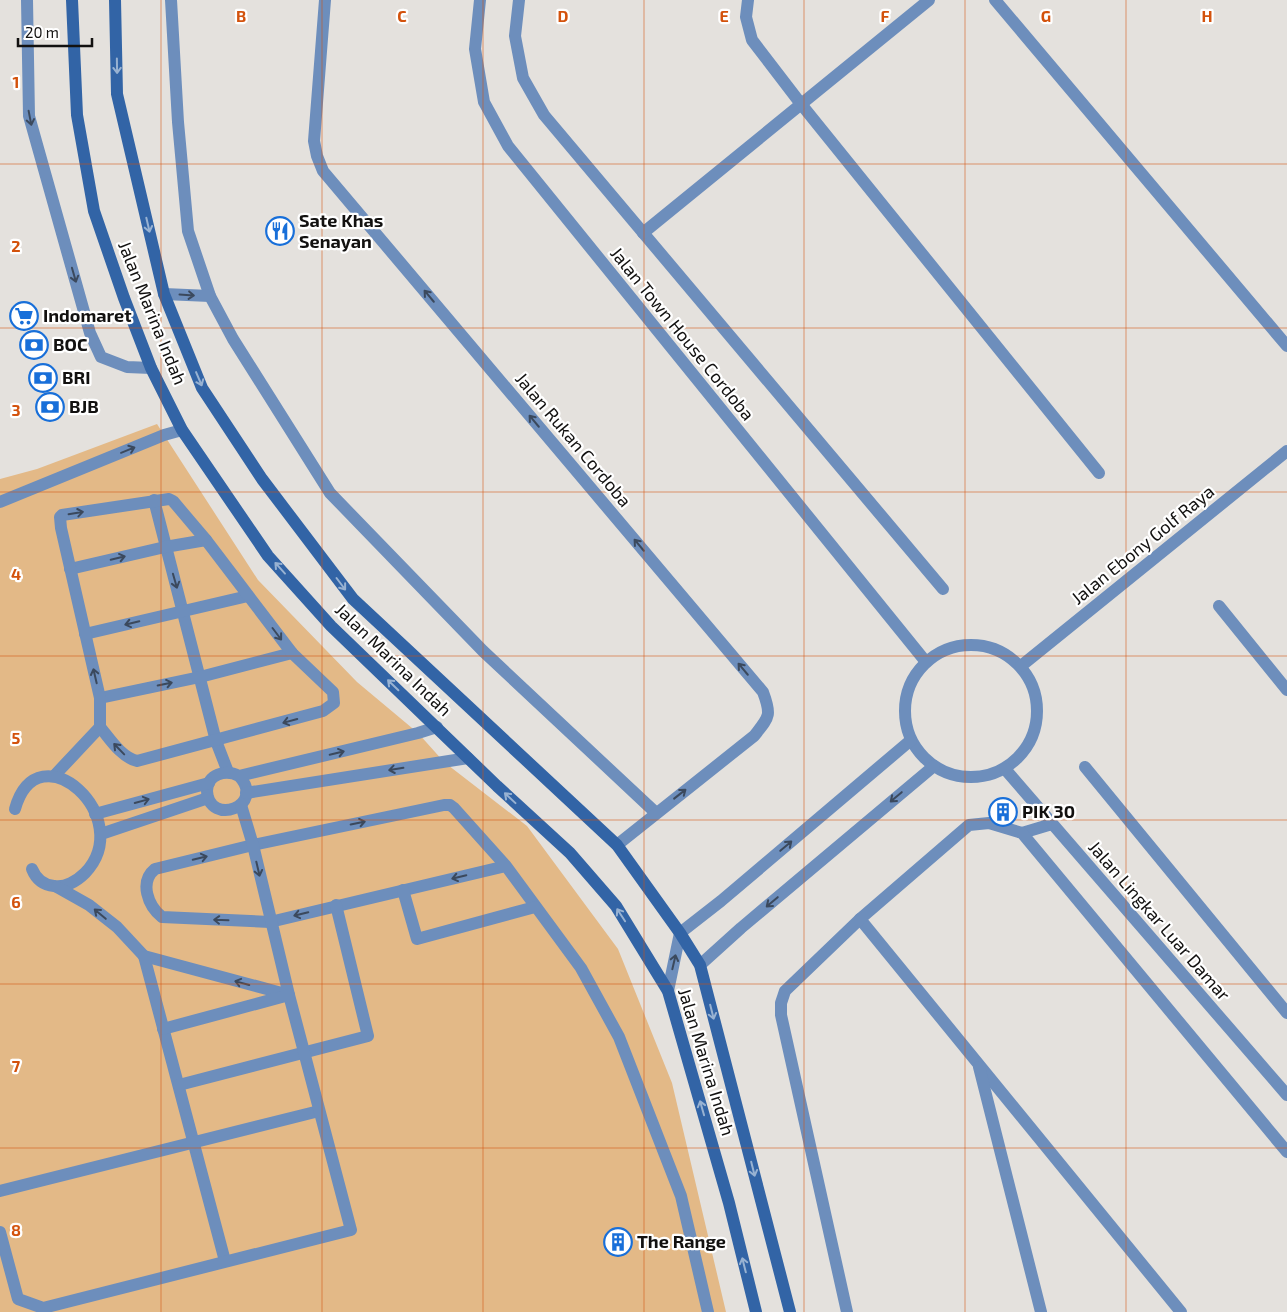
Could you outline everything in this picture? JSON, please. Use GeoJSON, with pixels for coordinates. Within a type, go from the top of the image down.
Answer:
{"type":"FeatureCollection","features":[{"type":"Feature","properties":{"kind":"main road","name":"Jalan Marina Indah"},"geometry":{"type":"LineString","coordinates":[[72,0],[77,115],[94,211],[150,368],[182,430],[268,556],[331,626],[570,853],[616,906],[668,991],[729,1203],[756,1312]]}},
{"type":"Feature","properties":{"kind":"main road","name":"Jalan Marina Indah"},"geometry":{"type":"LineString","coordinates":[[115,0],[117,94],[164,294],[202,388],[262,480],[353,599],[617,845],[680,933],[700,965],[790,1312]]}},
{"type":"Feature","properties":{"kind":"street"},"geometry":{"type":"LineString","coordinates":[[27,0],[29,116],[90,333],[101,357],[127,367],[150,368]]}},
{"type":"Feature","properties":{"kind":"street"},"geometry":{"type":"LineString","coordinates":[[171,0],[178,122],[188,231],[210,296],[233,339],[330,493],[483,651],[656,813]]}},
{"type":"Feature","properties":{"kind":"street","name":"Jalan Rukan Cordoba"},"geometry":{"type":"LineString","coordinates":[[325,0],[314,141],[323,171],[763,692],[769,710],[766,722],[754,736],[617,845]]}},
{"type":"Feature","properties":{"kind":"street","name":"Jalan Town House Cordoba"},"geometry":{"type":"LineString","coordinates":[[480,0],[475,49],[484,102],[508,146],[926,662]]}},
{"type":"Feature","properties":{"kind":"street"},"geometry":{"type":"LineString","coordinates":[[519,0],[515,36],[522,78],[544,115],[943,589]]}},
{"type":"Feature","properties":{"kind":"street"},"geometry":{"type":"LineString","coordinates":[[748,0],[746,17],[752,40],[801,104],[1099,473]]}},
{"type":"Feature","properties":{"kind":"street"},"geometry":{"type":"LineString","coordinates":[[643,233],[929,0]]}},
{"type":"Feature","properties":{"kind":"street"},"geometry":{"type":"LineString","coordinates":[[995,0],[1287,346]]}},
{"type":"Feature","properties":{"kind":"street"},"geometry":{"type":"LineString","coordinates":[[164,294],[210,296]]}},
{"type":"Feature","properties":{"kind":"street"},"geometry":{"type":"LineString","coordinates":[[0,502],[164,435],[182,430]]}},
{"type":"Feature","properties":{"kind":"street","name":"Jalan Ebony Golf Raya"},"geometry":{"type":"LineString","coordinates":[[1021,666],[1287,451]]}},
{"type":"Feature","properties":{"kind":"street"},"geometry":{"type":"LineString","coordinates":[[169,499],[173,501],[206,540],[292,653],[333,692],[334,703],[323,711],[137,761],[132,760],[121,752],[100,727],[100,698],[60,521],[62,515],[154,500],[169,499]]}},
{"type":"Feature","properties":{"kind":"street"},"geometry":{"type":"LineString","coordinates":[[0,1232],[18,1299],[43,1308],[351,1230],[270,922],[243,799],[245,784],[234,774],[216,741],[154,500]]}},
{"type":"Feature","properties":{"kind":"street"},"geometry":{"type":"LineString","coordinates":[[70,568],[206,540]]}},
{"type":"Feature","properties":{"kind":"street"},"geometry":{"type":"LineString","coordinates":[[85,634],[248,596]]}},
{"type":"Feature","properties":{"kind":"street"},"geometry":{"type":"LineString","coordinates":[[1219,606],[1287,690]]}},
{"type":"Feature","properties":{"kind":"street"},"geometry":{"type":"LineString","coordinates":[[970,645],[984,646],[1004,653],[1021,666],[1031,683],[1037,702],[1037,722],[1031,741],[1020,757],[1005,769],[988,776],[969,778],[950,774],[934,766],[921,754],[911,740],[906,720],[906,699],[913,679],[926,662],[943,650],[970,645]]}},
{"type":"Feature","properties":{"kind":"street"},"geometry":{"type":"LineString","coordinates":[[100,698],[200,677],[292,653]]}},
{"type":"Feature","properties":{"kind":"street"},"geometry":{"type":"LineString","coordinates":[[54,776],[100,727]]}},
{"type":"Feature","properties":{"kind":"street"},"geometry":{"type":"LineString","coordinates":[[437,727],[418,733],[234,774],[217,774],[209,783],[208,798],[215,807],[222,810],[235,810],[243,799],[468,758]]}},
{"type":"Feature","properties":{"kind":"street"},"geometry":{"type":"LineString","coordinates":[[668,991],[680,933],[721,901],[911,740]]}},
{"type":"Feature","properties":{"kind":"street","name":"Jalan Marina Indah"},"geometry":{"type":"LineString","coordinates":[[700,965],[741,928],[934,766]]}},
{"type":"Feature","properties":{"kind":"street"},"geometry":{"type":"LineString","coordinates":[[1085,767],[1287,1013]]}},
{"type":"Feature","properties":{"kind":"street","name":"Jalan Lingkar Luar Damar"},"geometry":{"type":"LineString","coordinates":[[1005,769],[1287,1095]]}},
{"type":"Feature","properties":{"kind":"street"},"geometry":{"type":"LineString","coordinates":[[15,809],[21,794],[33,780],[54,776],[65,779],[77,788],[95,814],[101,834],[97,856],[80,878],[57,887]]}},
{"type":"Feature","properties":{"kind":"street"},"geometry":{"type":"LineString","coordinates":[[95,814],[209,783]]}},
{"type":"Feature","properties":{"kind":"street"},"geometry":{"type":"LineString","coordinates":[[101,834],[208,798]]}},
{"type":"Feature","properties":{"kind":"street"},"geometry":{"type":"LineString","coordinates":[[506,866],[270,922],[162,917],[153,910],[146,891],[150,873],[155,869],[253,845],[450,805],[506,866],[581,968],[619,1037],[681,1196],[708,1312]]}},
{"type":"Feature","properties":{"kind":"street"},"geometry":{"type":"LineString","coordinates":[[847,1312],[781,1016],[781,1003],[785,991],[860,920],[969,825],[989,822],[1022,833],[1287,1152]]}},
{"type":"Feature","properties":{"kind":"street"},"geometry":{"type":"LineString","coordinates":[[1022,833],[1052,824]]}},
{"type":"Feature","properties":{"kind":"street"},"geometry":{"type":"LineString","coordinates":[[32,869],[40,881],[57,887],[89,905],[117,927],[144,956],[226,1261]]}},
{"type":"Feature","properties":{"kind":"street"},"geometry":{"type":"LineString","coordinates":[[403,890],[417,939],[535,907]]}},
{"type":"Feature","properties":{"kind":"street"},"geometry":{"type":"LineString","coordinates":[[179,1085],[368,1036],[336,905]]}},
{"type":"Feature","properties":{"kind":"street"},"geometry":{"type":"LineString","coordinates":[[860,920],[1181,1312]]}},
{"type":"Feature","properties":{"kind":"street"},"geometry":{"type":"LineString","coordinates":[[144,956],[289,995]]}},
{"type":"Feature","properties":{"kind":"street"},"geometry":{"type":"LineString","coordinates":[[163,1028],[289,995]]}},
{"type":"Feature","properties":{"kind":"street"},"geometry":{"type":"LineString","coordinates":[[978,1063],[1041,1312]]}},
{"type":"Feature","properties":{"kind":"street"},"geometry":{"type":"LineString","coordinates":[[0,1191],[319,1111]]}},
{"type":"Feature","properties":{"kind":"shaded area"},"geometry":{"type":"Polygon","coordinates":[[[157,424],[258,580],[357,682],[418,733],[444,762],[527,826],[618,949],[672,1083],[726,1312],[0,1312],[0,479],[37,469],[157,424]]]}},
{"type":"Feature","properties":{"kind":"place","name":"Sate Khas Senayan"},"geometry":{"type":"Point","coordinates":[280,231]}},
{"type":"Feature","properties":{"kind":"place","name":"Indomaret"},"geometry":{"type":"Point","coordinates":[24,316]}},
{"type":"Feature","properties":{"kind":"place","name":"BOC"},"geometry":{"type":"Point","coordinates":[34,345]}},
{"type":"Feature","properties":{"kind":"place","name":"BRI"},"geometry":{"type":"Point","coordinates":[43,378]}},
{"type":"Feature","properties":{"kind":"place","name":"BJB"},"geometry":{"type":"Point","coordinates":[50,407]}},
{"type":"Feature","properties":{"kind":"place","name":"PIK 30"},"geometry":{"type":"Point","coordinates":[1003,812]}},
{"type":"Feature","properties":{"kind":"place","name":"The Range"},"geometry":{"type":"Point","coordinates":[618,1242]}}]}
